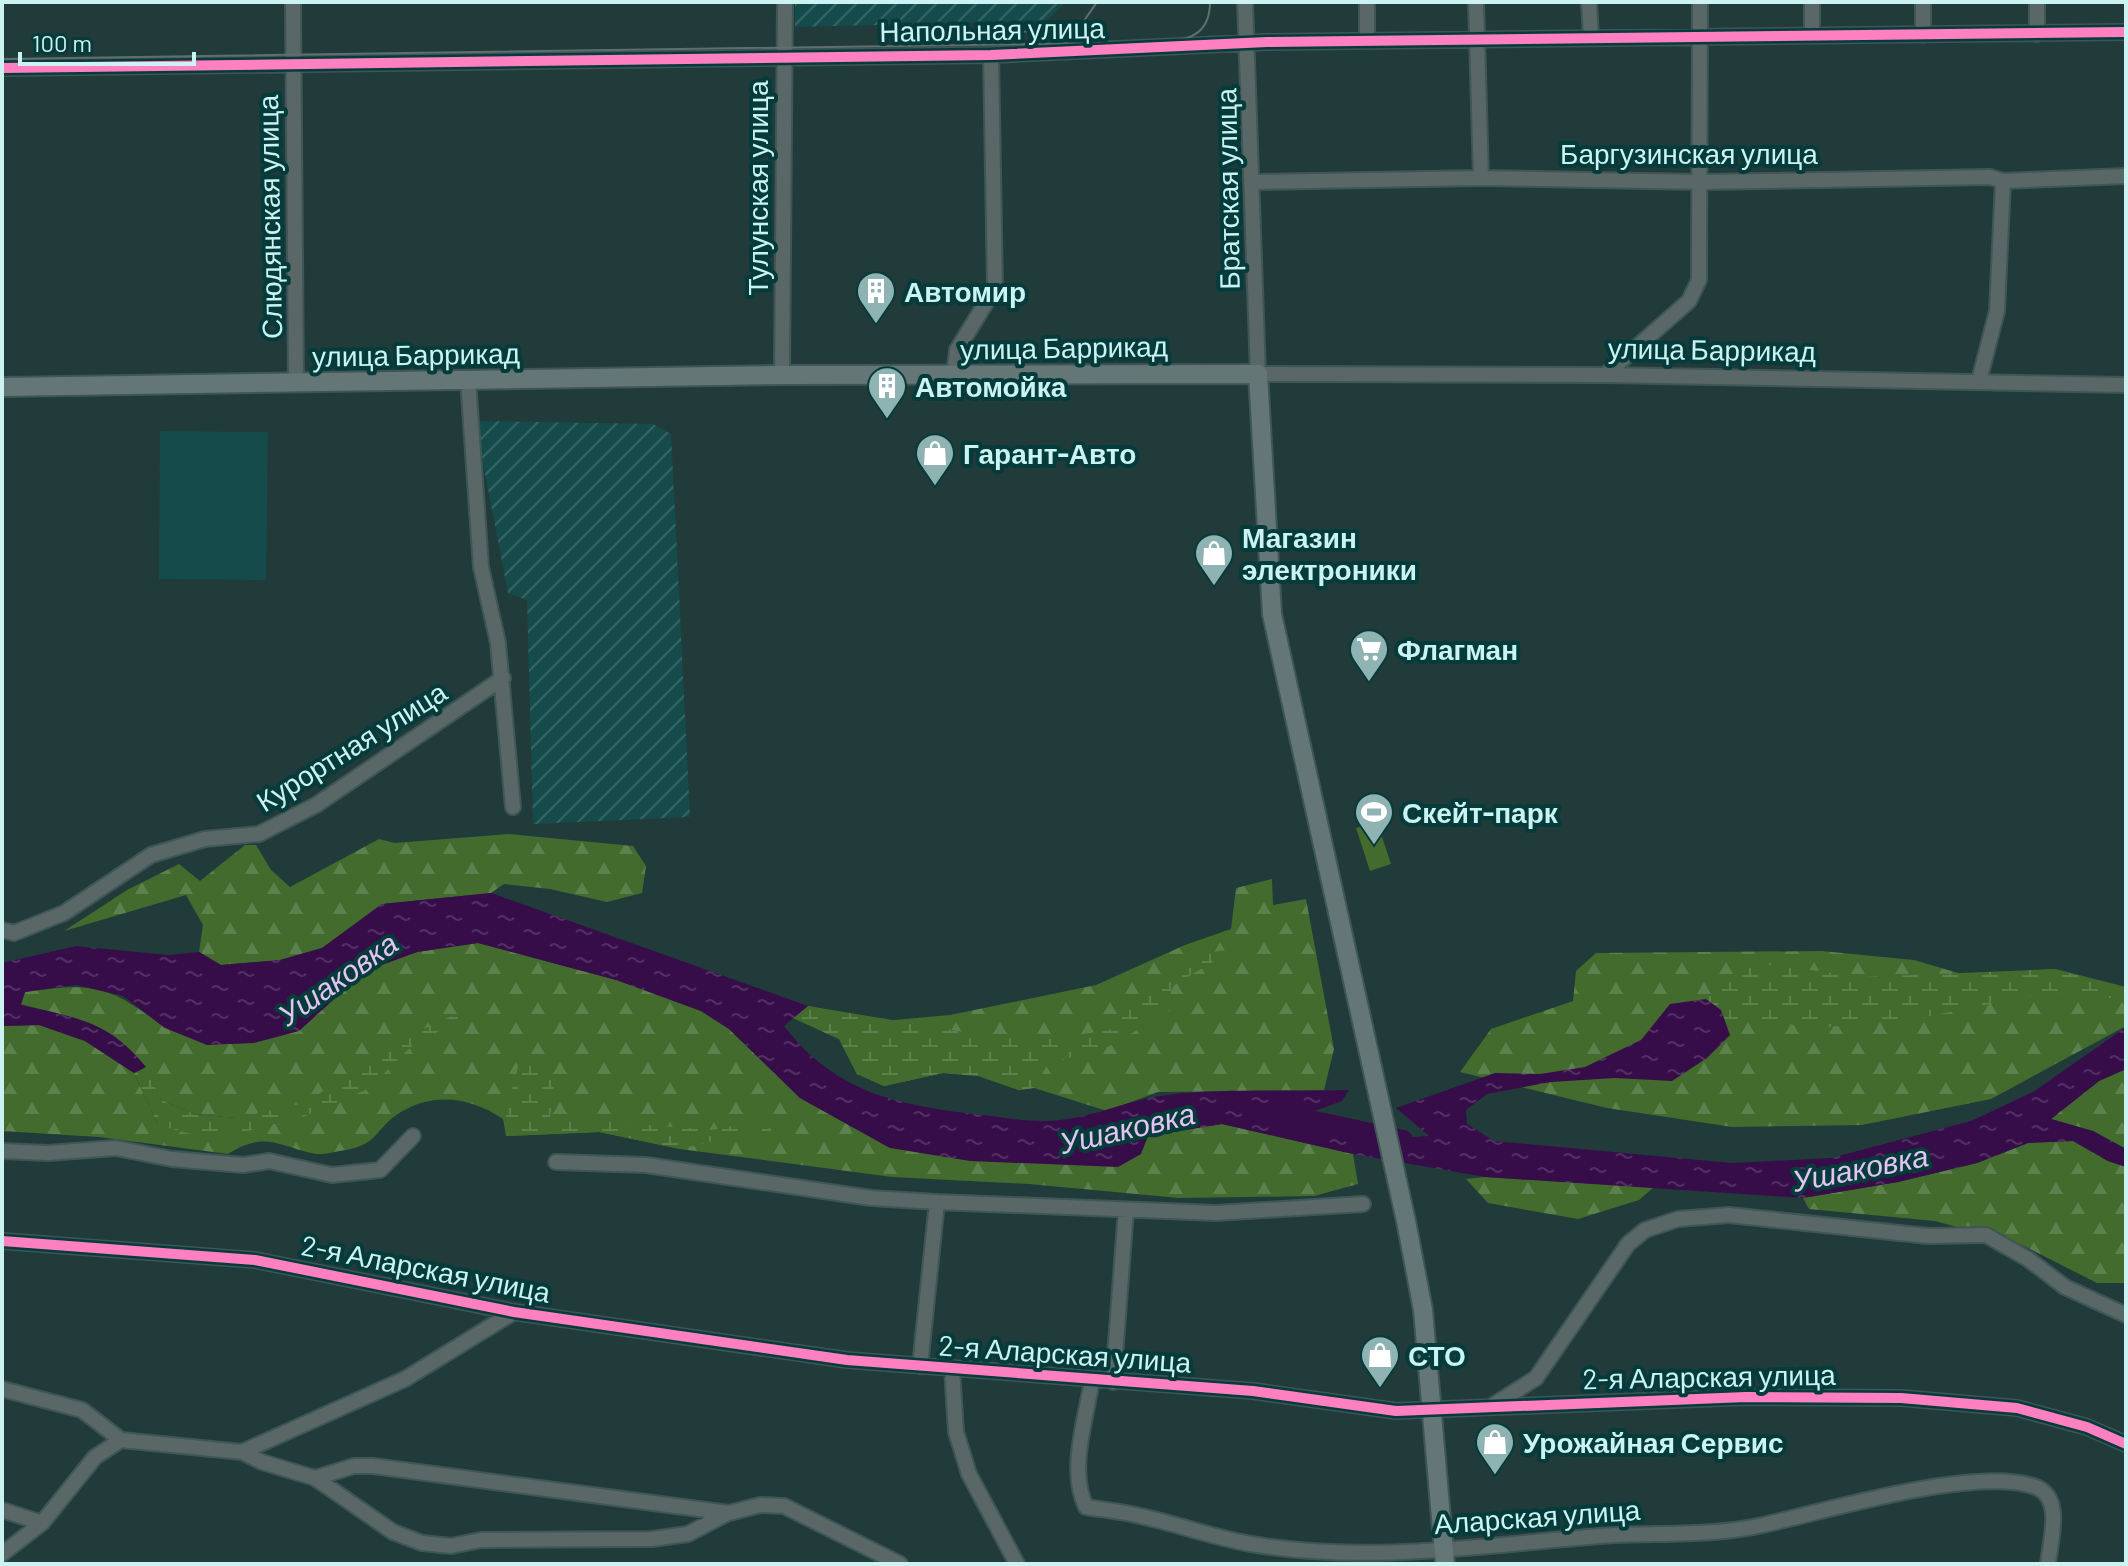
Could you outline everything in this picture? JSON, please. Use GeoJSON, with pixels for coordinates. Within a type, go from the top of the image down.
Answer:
{"type":"FeatureCollection","features":[{"type":"Feature","properties":{"kind":"main road","name":"улица Баррикад"},"geometry":{"type":"LineString","coordinates":[[2,387],[782,375],[1258,374]]}},
{"type":"Feature","properties":{"kind":"main road"},"geometry":{"type":"LineString","coordinates":[[1258,374],[1272,614],[1368,1045],[1423,1310],[1445,1557]]}},
{"type":"Feature","properties":{"kind":"street","name":"Слюдянская улица"},"geometry":{"type":"LineString","coordinates":[[293,2],[296,384]]}},
{"type":"Feature","properties":{"kind":"street","name":"Тулунская улица"},"geometry":{"type":"LineString","coordinates":[[782,375],[785,2]]}},
{"type":"Feature","properties":{"kind":"street","name":"Братская улица"},"geometry":{"type":"LineString","coordinates":[[1245,2],[1249,45],[1258,374]]}},
{"type":"Feature","properties":{"kind":"street"},"geometry":{"type":"LineString","coordinates":[[1367,2],[1367,41]]}},
{"type":"Feature","properties":{"kind":"street"},"geometry":{"type":"LineString","coordinates":[[1476,2],[1481,178]]}},
{"type":"Feature","properties":{"kind":"street"},"geometry":{"type":"LineString","coordinates":[[1589,2],[1591,38]]}},
{"type":"Feature","properties":{"kind":"street"},"geometry":{"type":"LineString","coordinates":[[1605,375],[1689,301],[1699,280],[1700,2]]}},
{"type":"Feature","properties":{"kind":"street"},"geometry":{"type":"LineString","coordinates":[[1812,2],[1812,36]]}},
{"type":"Feature","properties":{"kind":"street"},"geometry":{"type":"LineString","coordinates":[[1923,2],[1923,35]]}},
{"type":"Feature","properties":{"kind":"street"},"geometry":{"type":"LineString","coordinates":[[2037,2],[2037,34]]}},
{"type":"Feature","properties":{"kind":"street","name":"Напольная улица"},"geometry":{"type":"LineString","coordinates":[[2,68],[991,55],[1476,39],[2126,32]]}},
{"type":"Feature","properties":{"kind":"street"},"geometry":{"type":"LineString","coordinates":[[954,376],[957,350],[995,288],[991,55]]}},
{"type":"Feature","properties":{"kind":"street","name":"Баргузинская улица"},"geometry":{"type":"LineString","coordinates":[[1251,182],[1481,178],[1701,182],[1962,177],[1990,177],[2003,181],[2126,176]]}},
{"type":"Feature","properties":{"kind":"street"},"geometry":{"type":"LineString","coordinates":[[1979,381],[1997,311],[2003,181]]}},
{"type":"Feature","properties":{"kind":"street","name":"улица Баррикад"},"geometry":{"type":"LineString","coordinates":[[1258,374],[1605,375],[2126,385]]}},
{"type":"Feature","properties":{"kind":"street"},"geometry":{"type":"LineString","coordinates":[[468,380],[481,567],[503,678],[513,807]]}},
{"type":"Feature","properties":{"kind":"street","name":"Курортная улица"},"geometry":{"type":"LineString","coordinates":[[2,930],[14,933],[64,913],[151,855],[205,839],[259,834],[316,805],[503,678]]}},
{"type":"Feature","properties":{"kind":"street"},"geometry":{"type":"LineString","coordinates":[[2,1151],[48,1153],[116,1148],[172,1159],[243,1165],[269,1161],[332,1175],[380,1170],[413,1136]]}},
{"type":"Feature","properties":{"kind":"street"},"geometry":{"type":"LineString","coordinates":[[556,1162],[646,1165],[871,1198],[937,1202],[1216,1213],[1363,1204]]}},
{"type":"Feature","properties":{"kind":"street"},"geometry":{"type":"LineString","coordinates":[[920,1366],[937,1202]]}},
{"type":"Feature","properties":{"kind":"street"},"geometry":{"type":"LineString","coordinates":[[1113,1382],[1126,1210]]}},
{"type":"Feature","properties":{"kind":"street"},"geometry":{"type":"LineString","coordinates":[[1492,1406],[1536,1378],[1628,1244],[1645,1230],[1678,1219],[1729,1215],[1928,1236],[1986,1235],[2028,1259],[2065,1287],[2126,1315]]}},
{"type":"Feature","properties":{"kind":"street","name":"2-я Аларская улица"},"geometry":{"type":"LineString","coordinates":[[2,1241],[255,1260],[514,1312],[847,1360],[1253,1391],[1373,1409],[1431,1411],[1746,1397],[1901,1398],[2017,1408],[2087,1427],[2126,1444]]}},
{"type":"Feature","properties":{"kind":"street","name":"2-я Аларская улица"},"geometry":{"type":"LineString","coordinates":[[121,1440],[242,1452],[405,1379],[514,1312]]}},
{"type":"Feature","properties":{"kind":"street"},"geometry":{"type":"LineString","coordinates":[[952,1369],[956,1432],[969,1474],[1017,1564]]}},
{"type":"Feature","properties":{"kind":"street"},"geometry":{"type":"LineString","coordinates":[[1536,1378],[1545,1404]]}},
{"type":"Feature","properties":{"kind":"street","name":"Аларская улица"},"geometry":{"type":"LineString","coordinates":[[1092,1380],[1078,1470],[1079,1493],[1086,1507],[1142,1516],[1251,1544],[1445,1557],[1758,1526],[1917,1489],[2009,1481],[2038,1488],[2050,1498],[2053,1511],[2048,1564]]}},
{"type":"Feature","properties":{"kind":"street"},"geometry":{"type":"LineString","coordinates":[[2,1389],[82,1410],[121,1440],[95,1457],[42,1523],[2,1554]]}},
{"type":"Feature","properties":{"kind":"street"},"geometry":{"type":"LineString","coordinates":[[242,1452],[262,1462],[315,1478],[393,1532],[422,1543],[451,1546],[481,1540],[652,1539],[688,1534],[729,1513],[760,1505],[784,1506],[900,1564]]}},
{"type":"Feature","properties":{"kind":"street"},"geometry":{"type":"LineString","coordinates":[[315,1478],[354,1466],[373,1466],[729,1513]]}},
{"type":"Feature","properties":{"kind":"street"},"geometry":{"type":"LineString","coordinates":[[2,1510],[42,1523]]}},
{"type":"Feature","properties":{"kind":"shaded area"},"geometry":{"type":"Polygon","coordinates":[[[795,2],[1066,2],[1046,21],[795,27],[795,2]]]}},
{"type":"Feature","properties":{"kind":"shaded area"},"geometry":{"type":"Polygon","coordinates":[[[475,421],[653,424],[671,434],[690,817],[533,824],[527,600],[508,593],[475,421]]]}},
{"type":"Feature","properties":{"kind":"shaded area"},"geometry":{"type":"Polygon","coordinates":[[[160,431],[268,432],[266,580],[159,579],[160,431]]]}},
{"type":"Feature","properties":{"kind":"green space","name":"Скейт-парк"},"geometry":{"type":"Polygon","coordinates":[[[1377,822],[1391,864],[1370,871],[1356,828],[1377,822]]]}},
{"type":"Feature","properties":{"kind":"green space"},"geometry":{"type":"Polygon","coordinates":[[[509,834],[633,846],[646,866],[642,893],[607,902],[550,889],[504,884],[491,893],[382,904],[322,948],[280,960],[221,965],[199,952],[203,925],[186,895],[64,931],[127,890],[179,864],[200,881],[245,845],[256,845],[271,870],[290,887],[379,839],[395,843],[509,834]]]}},
{"type":"Feature","properties":{"kind":"green space"},"geometry":{"type":"Polygon","coordinates":[[[1272,879],[1273,905],[1306,899],[1334,1049],[1324,1090],[1158,1092],[1107,1111],[1034,1088],[1019,1090],[978,1076],[943,1073],[884,1086],[857,1074],[839,1039],[791,1017],[808,1006],[883,1021],[950,1015],[1096,985],[1185,945],[1231,929],[1236,888],[1272,879]]]}},
{"type":"Feature","properties":{"kind":"green space"},"geometry":{"type":"Polygon","coordinates":[[[478,943],[617,980],[701,1011],[729,1029],[800,1098],[890,1148],[1148,1136],[1222,1124],[1353,1154],[1358,1184],[1314,1196],[1179,1198],[1029,1184],[892,1177],[680,1149],[599,1132],[506,1136],[503,1119],[477,1105],[449,1100],[435,1100],[408,1108],[364,1145],[323,1154],[272,1142],[252,1143],[228,1154],[99,1137],[2,1131],[2,1026],[39,1025],[85,1041],[134,1073],[158,1125],[236,1118],[195,1114],[161,1100],[135,1056],[121,1042],[88,1023],[20,1004],[25,992],[69,987],[100,990],[129,1003],[165,1028],[340,993],[365,971],[417,952],[478,943]]]}},
{"type":"Feature","properties":{"kind":"green space"},"geometry":{"type":"Polygon","coordinates":[[[1234,949],[1171,987],[1170,1011],[1110,1046],[1048,1064],[1034,1088],[1019,1090],[979,1076],[943,1073],[884,1086],[857,1074],[839,1039],[791,1017],[808,1006],[976,1034],[1050,1039],[1110,1030],[1141,991],[1198,954],[1234,949]]]}},
{"type":"Feature","properties":{"kind":"green space"},"geometry":{"type":"Polygon","coordinates":[[[1822,951],[1914,960],[1965,975],[2055,969],[2126,987],[2126,1026],[1991,1099],[1862,1125],[1732,1127],[1607,1108],[1460,1072],[1491,1029],[1573,1001],[1576,971],[1596,953],[1822,951]]]}},
{"type":"Feature","properties":{"kind":"green space"},"geometry":{"type":"Polygon","coordinates":[[[1749,962],[1864,977],[2055,969],[2092,979],[2126,995],[2126,1000],[2070,993],[2023,997],[1916,1019],[1816,1028],[1748,1018],[1730,1035],[1721,1010],[1706,999],[1749,962]]]}},
{"type":"Feature","properties":{"kind":"green space"},"geometry":{"type":"Polygon","coordinates":[[[454,1015],[465,1018],[414,1044],[368,1089],[305,1116],[213,1140],[158,1125],[134,1073],[146,1067],[161,1100],[195,1114],[236,1118],[305,1103],[400,1040],[454,1015]]]}},
{"type":"Feature","properties":{"kind":"green space"},"geometry":{"type":"Polygon","coordinates":[[[537,1057],[554,1082],[550,1117],[711,1130],[764,1120],[773,1133],[717,1140],[680,1149],[599,1132],[506,1136],[507,1108],[519,1061],[537,1057]]]}},
{"type":"Feature","properties":{"kind":"green space"},"geometry":{"type":"Polygon","coordinates":[[[2126,1069],[2126,1149],[2093,1131],[2051,1119],[2099,1081],[2126,1069]]]}},
{"type":"Feature","properties":{"kind":"green space"},"geometry":{"type":"Polygon","coordinates":[[[2073,1141],[2108,1161],[2126,1167],[2126,1283],[2097,1283],[2022,1245],[1935,1221],[1809,1209],[1803,1198],[1898,1182],[1977,1163],[2028,1143],[2073,1141]]]}},
{"type":"Feature","properties":{"kind":"green space"},"geometry":{"type":"Polygon","coordinates":[[[1485,1177],[1654,1187],[1639,1200],[1578,1219],[1488,1203],[1466,1179],[1485,1177]]]}},
{"type":"Feature","properties":{"kind":"water"},"geometry":{"type":"Polygon","coordinates":[[[491,893],[808,1006],[784,1026],[804,1049],[848,1082],[872,1093],[925,1107],[1050,1121],[1167,1095],[1349,1090],[1342,1101],[1312,1112],[1305,1127],[1375,1140],[1429,1136],[1396,1108],[1495,1073],[1540,1074],[1585,1067],[1641,1040],[1670,1004],[1706,999],[1721,1010],[1730,1035],[1707,1058],[1672,1081],[1615,1078],[1551,1082],[1487,1094],[1466,1110],[1467,1124],[1494,1141],[1732,1163],[1831,1158],[1971,1121],[2033,1092],[2126,1027],[2126,1069],[2099,1081],[2051,1119],[2093,1131],[2126,1149],[2126,1167],[2108,1161],[2073,1141],[2028,1143],[1977,1163],[1898,1182],[1803,1198],[1485,1177],[1353,1154],[1222,1124],[1148,1136],[1141,1154],[1118,1167],[970,1161],[890,1148],[800,1098],[729,1029],[701,1011],[616,980],[478,943],[417,952],[365,971],[299,1031],[254,1043],[207,1045],[165,1028],[123,996],[76,985],[25,992],[21,1005],[90,1023],[118,1039],[146,1067],[134,1073],[85,1041],[39,1025],[2,1026],[2,963],[76,946],[168,955],[199,952],[221,965],[280,960],[322,948],[382,904],[491,893]]]}},
{"type":"Feature","properties":{"kind":"waterway","name":"Ушаковка"},"geometry":{"type":"LineString","coordinates":[[1282,1114],[1403,1140]]}},
{"type":"Feature","properties":{"kind":"tram line"},"geometry":{"type":"LineString","coordinates":[[1039,37],[1081,25],[1097,2]]}},
{"type":"Feature","properties":{"kind":"tram line"},"geometry":{"type":"LineString","coordinates":[[2,59],[1166,42],[1184,39],[1198,32],[1207,20],[1210,2]]}},
{"type":"Feature","properties":{"kind":"tram line"},"geometry":{"type":"LineString","coordinates":[[968,37],[1052,29]]}},
{"type":"Feature","properties":{"kind":"cycle path"},"geometry":{"type":"LineString","coordinates":[[2,68],[991,55],[1267,42],[2126,32]]}},
{"type":"Feature","properties":{"kind":"cycle path"},"geometry":{"type":"LineString","coordinates":[[2,1241],[255,1260],[514,1312],[847,1360],[1253,1391],[1396,1411],[1746,1397],[1901,1398],[2017,1408],[2087,1427],[2126,1444]]}},
{"type":"Feature","properties":{"kind":"place","name":"Автомир"},"geometry":{"type":"Point","coordinates":[876,325]}},
{"type":"Feature","properties":{"kind":"place","name":"Автомойка"},"geometry":{"type":"Point","coordinates":[887,420]}},
{"type":"Feature","properties":{"kind":"place","name":"Гарант-Авто"},"geometry":{"type":"Point","coordinates":[935,487]}},
{"type":"Feature","properties":{"kind":"place","name":"Магазин электроники"},"geometry":{"type":"Point","coordinates":[1214,587]}},
{"type":"Feature","properties":{"kind":"place","name":"Флагман"},"geometry":{"type":"Point","coordinates":[1369,683]}},
{"type":"Feature","properties":{"kind":"place","name":"Скейт-парк"},"geometry":{"type":"Point","coordinates":[1374,846]}},
{"type":"Feature","properties":{"kind":"place","name":"СТО"},"geometry":{"type":"Point","coordinates":[1380,1389]}},
{"type":"Feature","properties":{"kind":"place","name":"Урожайная Сервис"},"geometry":{"type":"Point","coordinates":[1495,1476]}}]}
